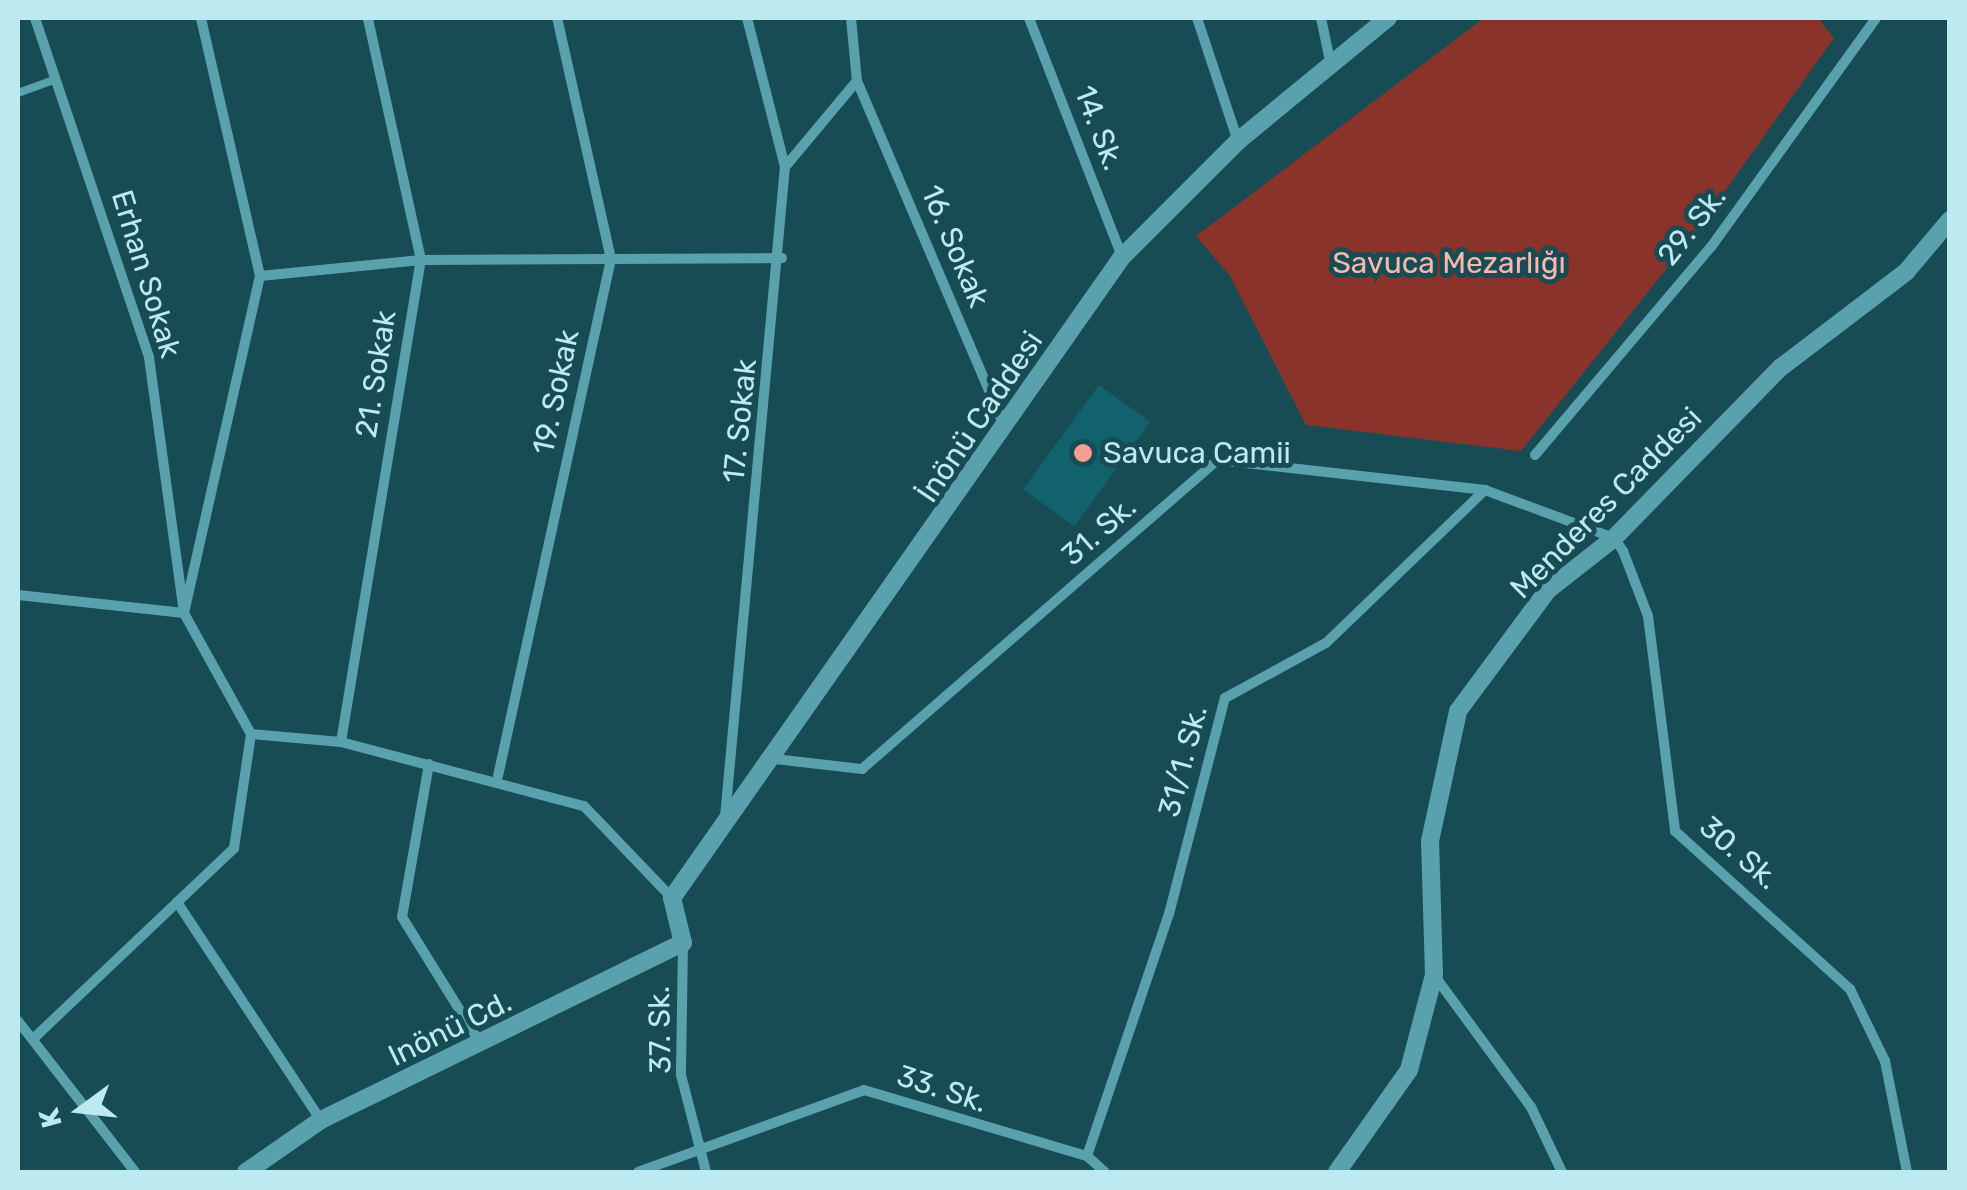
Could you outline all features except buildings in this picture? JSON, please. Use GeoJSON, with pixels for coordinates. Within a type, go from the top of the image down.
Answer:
{"type":"FeatureCollection","features":[{"type":"Feature","properties":{"kind":"street","name":"Erhan Sokak"},"geometry":{"type":"LineString","coordinates":[[35,18],[149,357],[184,613]]}},
{"type":"Feature","properties":{"kind":"street"},"geometry":{"type":"LineString","coordinates":[[34,1038],[234,848],[251,734],[184,613],[260,276],[201,18]]}},
{"type":"Feature","properties":{"kind":"street","name":"21. Sokak"},"geometry":{"type":"LineString","coordinates":[[341,742],[421,260],[368,18]]}},
{"type":"Feature","properties":{"kind":"street","name":"19. Sokak"},"geometry":{"type":"LineString","coordinates":[[498,776],[611,259],[558,18]]}},
{"type":"Feature","properties":{"kind":"street","name":"17. Sokak"},"geometry":{"type":"LineString","coordinates":[[723,832],[782,258],[785,167],[747,18]]}},
{"type":"Feature","properties":{"kind":"street","name":"16. Sokak"},"geometry":{"type":"LineString","coordinates":[[852,18],[857,81],[1006,431]]}},
{"type":"Feature","properties":{"kind":"street","name":"14. Sk."},"geometry":{"type":"LineString","coordinates":[[1029,18],[1122,257]]}},
{"type":"Feature","properties":{"kind":"street"},"geometry":{"type":"LineString","coordinates":[[1197,18],[1238,140]]}},
{"type":"Feature","properties":{"kind":"street"},"geometry":{"type":"LineString","coordinates":[[1321,18],[1330,61]]}},
{"type":"Feature","properties":{"kind":"street","name":"İnönü Caddesi"},"geometry":{"type":"LineString","coordinates":[[672,898],[723,832],[1006,431],[1122,257],[1238,140],[1330,61],[1388,18]]}},
{"type":"Feature","properties":{"kind":"street","name":"29. Sk."},"geometry":{"type":"LineString","coordinates":[[1536,455],[1711,247],[1876,18]]}},
{"type":"Feature","properties":{"kind":"street"},"geometry":{"type":"LineString","coordinates":[[785,167],[857,81]]}},
{"type":"Feature","properties":{"kind":"street","name":"Menderes Caddesi"},"geometry":{"type":"LineString","coordinates":[[1337,1172],[1409,1070],[1434,975],[1430,841],[1458,711],[1548,590],[1614,538],[1780,368],[1906,272],[1950,220]]}},
{"type":"Feature","properties":{"kind":"street"},"geometry":{"type":"LineString","coordinates":[[260,276],[421,260],[782,258]]}},
{"type":"Feature","properties":{"kind":"street","name":"31. Sk."},"geometry":{"type":"LineString","coordinates":[[775,759],[862,769],[1218,460],[1485,490],[1614,538]]}},
{"type":"Feature","properties":{"kind":"street","name":"31/1. Sk."},"geometry":{"type":"LineString","coordinates":[[1086,1156],[1169,914],[1225,698],[1326,643],[1485,490]]}},
{"type":"Feature","properties":{"kind":"street","name":"30. Sk."},"geometry":{"type":"LineString","coordinates":[[1614,538],[1648,616],[1675,830],[1850,989],[1886,1062],[1907,1172]]}},
{"type":"Feature","properties":{"kind":"street"},"geometry":{"type":"LineString","coordinates":[[18,596],[184,613]]}},
{"type":"Feature","properties":{"kind":"street"},"geometry":{"type":"LineString","coordinates":[[251,734],[341,742],[428,764],[498,776],[584,806],[672,898],[683,943]]}},
{"type":"Feature","properties":{"kind":"street"},"geometry":{"type":"LineString","coordinates":[[428,764],[402,917],[480,1044]]}},
{"type":"Feature","properties":{"kind":"street"},"geometry":{"type":"LineString","coordinates":[[177,902],[321,1120]]}},
{"type":"Feature","properties":{"kind":"street","name":"Inönü Cd."},"geometry":{"type":"LineString","coordinates":[[246,1172],[321,1120],[683,943]]}},
{"type":"Feature","properties":{"kind":"street","name":"37. Sk."},"geometry":{"type":"LineString","coordinates":[[683,943],[681,1075],[707,1151],[706,1172]]}},
{"type":"Feature","properties":{"kind":"street"},"geometry":{"type":"LineString","coordinates":[[1434,975],[1531,1107],[1562,1172]]}},
{"type":"Feature","properties":{"kind":"street"},"geometry":{"type":"LineString","coordinates":[[18,1021],[135,1172]]}},
{"type":"Feature","properties":{"kind":"street","name":"33. Sk."},"geometry":{"type":"LineString","coordinates":[[638,1172],[707,1151],[864,1090],[1086,1156],[1105,1172]]}},
{"type":"Feature","properties":{"kind":"lane"},"geometry":{"type":"LineString","coordinates":[[18,93],[56,78]]}},
{"type":"Feature","properties":{"kind":"green space","name":"Savuca Mezarlığı"},"geometry":{"type":"Polygon","coordinates":[[[1484,18],[1818,18],[1834,38],[1695,233],[1521,451],[1306,425],[1230,276],[1196,236],[1484,18]]]}},
{"type":"Feature","properties":{"kind":"place","name":"Savuca Camii"},"geometry":{"type":"Point","coordinates":[1083,453]}}]}
